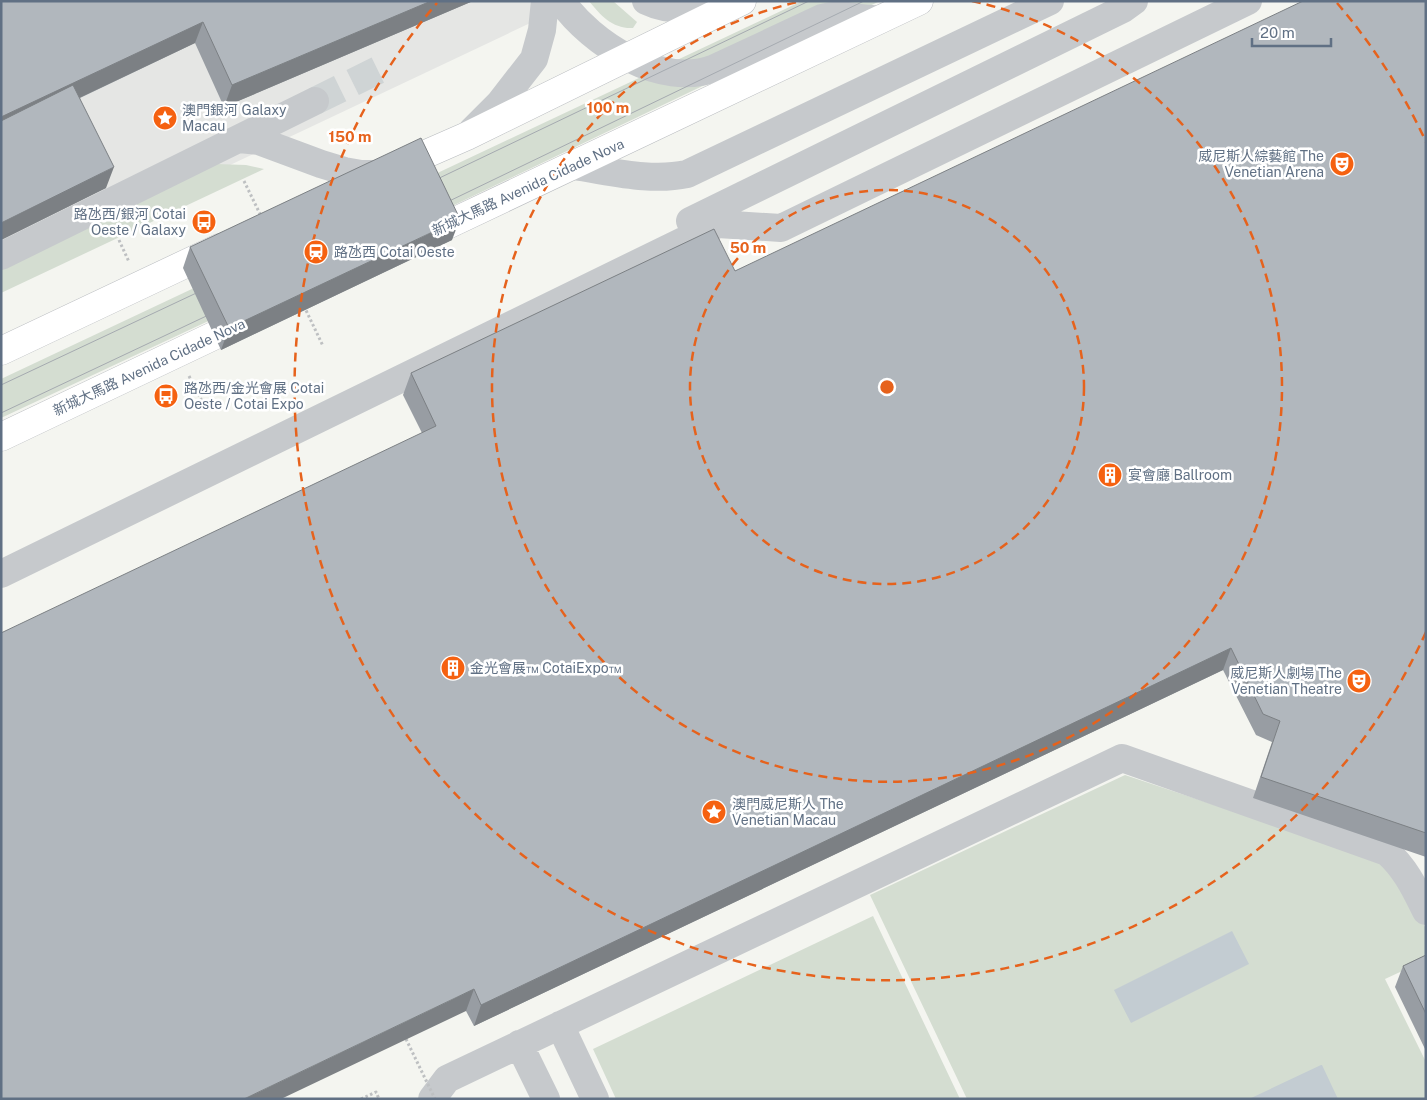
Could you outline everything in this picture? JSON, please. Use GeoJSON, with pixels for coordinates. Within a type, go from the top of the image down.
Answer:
{"type":"FeatureCollection","features":[{"type":"Feature","properties":{"kind":"main road","name":"新城大馬路 Avenida Cidade Nova"},"geometry":{"type":"LineString","coordinates":[[405,245],[920,1]]}},
{"type":"Feature","properties":{"kind":"main road"},"geometry":{"type":"LineString","coordinates":[[337,194],[467,136],[739,3]]}},
{"type":"Feature","properties":{"kind":"main road"},"geometry":{"type":"LineString","coordinates":[[1,351],[266,225]]}},
{"type":"Feature","properties":{"kind":"main road","name":"新城大馬路 Avenida Cidade Nova"},"geometry":{"type":"LineString","coordinates":[[1,437],[299,295]]}},
{"type":"Feature","properties":{"kind":"street"},"geometry":{"type":"LineString","coordinates":[[467,136],[500,104],[534,59],[542,30],[545,1]]}},
{"type":"Feature","properties":{"kind":"street"},"geometry":{"type":"LineString","coordinates":[[561,1],[587,30],[610,48],[627,58],[670,72],[699,73],[715,68],[822,18],[835,14],[870,20],[881,19]]}},
{"type":"Feature","properties":{"kind":"street"},"geometry":{"type":"LineString","coordinates":[[646,1],[659,8],[686,10],[739,3]]}},
{"type":"Feature","properties":{"kind":"street"},"geometry":{"type":"LineString","coordinates":[[573,166],[650,177],[671,177],[687,174],[1050,1]]}},
{"type":"Feature","properties":{"kind":"street"},"geometry":{"type":"LineString","coordinates":[[1,574],[718,224],[781,228],[1248,1]]}},
{"type":"Feature","properties":{"kind":"street"},"geometry":{"type":"LineString","coordinates":[[1,559],[1129,5]]}},
{"type":"Feature","properties":{"kind":"street"},"geometry":{"type":"LineString","coordinates":[[1,256],[315,101]]}},
{"type":"Feature","properties":{"kind":"street"},"geometry":{"type":"LineString","coordinates":[[239,139],[259,141],[344,171],[361,174],[382,174]]}},
{"type":"Feature","properties":{"kind":"street"},"geometry":{"type":"LineString","coordinates":[[433,1099],[447,1079],[1122,758],[1387,852],[1411,880],[1426,911]]}},
{"type":"Feature","properties":{"kind":"street"},"geometry":{"type":"LineString","coordinates":[[560,1025],[595,1099]]}},
{"type":"Feature","properties":{"kind":"street"},"geometry":{"type":"LineString","coordinates":[[520,1044],[546,1099]]}},
{"type":"Feature","properties":{"kind":"path"},"geometry":{"type":"LineString","coordinates":[[244,181],[266,225]]}},
{"type":"Feature","properties":{"kind":"path"},"geometry":{"type":"LineString","coordinates":[[299,295],[323,346]]}},
{"type":"Feature","properties":{"kind":"path"},"geometry":{"type":"LineString","coordinates":[[406,1039],[433,1099]]}},
{"type":"Feature","properties":{"kind":"path"},"geometry":{"type":"LineString","coordinates":[[361,1099],[376,1092],[379,1099]]}},
{"type":"Feature","properties":{"kind":"shaded area","name":"澳門銀河 Galaxy Macau"},"geometry":{"type":"Polygon","coordinates":[[[1,1],[577,1],[82,235],[1,276],[1,1]]]}},
{"type":"Feature","properties":{"kind":"shaded area"},"geometry":{"type":"Polygon","coordinates":[[[589,1],[613,1],[637,22],[633,28],[613,24],[598,12],[589,1]]]}},
{"type":"Feature","properties":{"kind":"shaded area"},"geometry":{"type":"Polygon","coordinates":[[[802,1],[880,1],[352,254],[1,418],[1,379],[802,1]]]}},
{"type":"Feature","properties":{"kind":"shaded area"},"geometry":{"type":"Polygon","coordinates":[[[216,164],[246,165],[264,169],[1,293],[1,266],[216,164]]]}},
{"type":"Feature","properties":{"kind":"shaded area"},"geometry":{"type":"Polygon","coordinates":[[[1125,775],[1367,856],[1388,866],[1408,891],[1426,929],[1426,960],[1385,979],[1426,1062],[1426,1099],[967,1099],[870,895],[1125,775]]]}},
{"type":"Feature","properties":{"kind":"shaded area"},"geometry":{"type":"Polygon","coordinates":[[[873,916],[960,1099],[616,1099],[593,1049],[873,916]]]}},
{"type":"Feature","properties":{"kind":"shaded area"},"geometry":{"type":"Polygon","coordinates":[[[1232,931],[1249,964],[1131,1023],[1114,990],[1232,931]]]}},
{"type":"Feature","properties":{"kind":"shaded area"},"geometry":{"type":"Polygon","coordinates":[[[1321,1065],[1338,1099],[1249,1099],[1321,1065]]]}},
{"type":"Feature","properties":{"kind":"building"},"geometry":{"type":"Polygon","coordinates":[[[1,1],[431,1],[232,85],[203,22],[1,117],[1,1]]]}},
{"type":"Feature","properties":{"kind":"building","name":"澳門威尼斯人 The Venetian Macau"},"geometry":{"type":"Polygon","coordinates":[[[1303,1],[1426,1],[1426,833],[1261,777],[1280,721],[1263,714],[1231,648],[481,1005],[474,989],[244,1099],[1,1099],[1,633],[436,426],[411,373],[714,229],[735,271],[1303,1]]]}},
{"type":"Feature","properties":{"kind":"building"},"geometry":{"type":"Polygon","coordinates":[[[73,85],[114,167],[1,223],[1,121],[73,85]]]}},
{"type":"Feature","properties":{"kind":"building"},"geometry":{"type":"Polygon","coordinates":[[[421,138],[460,219],[229,328],[190,247],[421,138]]]}},
{"type":"Feature","properties":{"kind":"building"},"geometry":{"type":"Polygon","coordinates":[[[1426,955],[1426,1014],[1403,966],[1426,955]]]}},
{"type":"Feature","properties":{"kind":"tunnel"},"geometry":{"type":"LineString","coordinates":[[315,101],[380,69]]}},
{"type":"Feature","properties":{"kind":"tram line"},"geometry":{"type":"LineString","coordinates":[[429,183],[809,1]]}},
{"type":"Feature","properties":{"kind":"tram line"},"geometry":{"type":"LineString","coordinates":[[439,206],[864,1]]}},
{"type":"Feature","properties":{"kind":"tram line"},"geometry":{"type":"LineString","coordinates":[[1,385],[207,288]]}},
{"type":"Feature","properties":{"kind":"tram line"},"geometry":{"type":"LineString","coordinates":[[1,413],[217,311]]}},
{"type":"Feature","properties":{"kind":"place","name":"澳門銀河 Galaxy Macau"},"geometry":{"type":"Point","coordinates":[165,118]}},
{"type":"Feature","properties":{"kind":"place","name":"威尼斯人綜藝館 The Venetian Arena"},"geometry":{"type":"Point","coordinates":[1342,164]}},
{"type":"Feature","properties":{"kind":"place","name":"路氹西/銀河 Cotai Oeste / Galaxy"},"geometry":{"type":"Point","coordinates":[204,222]}},
{"type":"Feature","properties":{"kind":"place","name":"路氹西 Cotai Oeste"},"geometry":{"type":"Point","coordinates":[316,252]}},
{"type":"Feature","properties":{"kind":"place","name":"路氹西/金光會展 Cotai Oeste / Cotai Expo"},"geometry":{"type":"Point","coordinates":[166,396]}},
{"type":"Feature","properties":{"kind":"place","name":"宴會廳 Ballroom"},"geometry":{"type":"Point","coordinates":[1110,475]}},
{"type":"Feature","properties":{"kind":"place","name":"金光會展™ CotaiExpo™"},"geometry":{"type":"Point","coordinates":[453,668]}},
{"type":"Feature","properties":{"kind":"place","name":"威尼斯人劇場 The Venetian Theatre"},"geometry":{"type":"Point","coordinates":[1359,681]}},
{"type":"Feature","properties":{"kind":"place","name":"澳門威尼斯人 The Venetian Macau"},"geometry":{"type":"Point","coordinates":[714,812]}}]}
